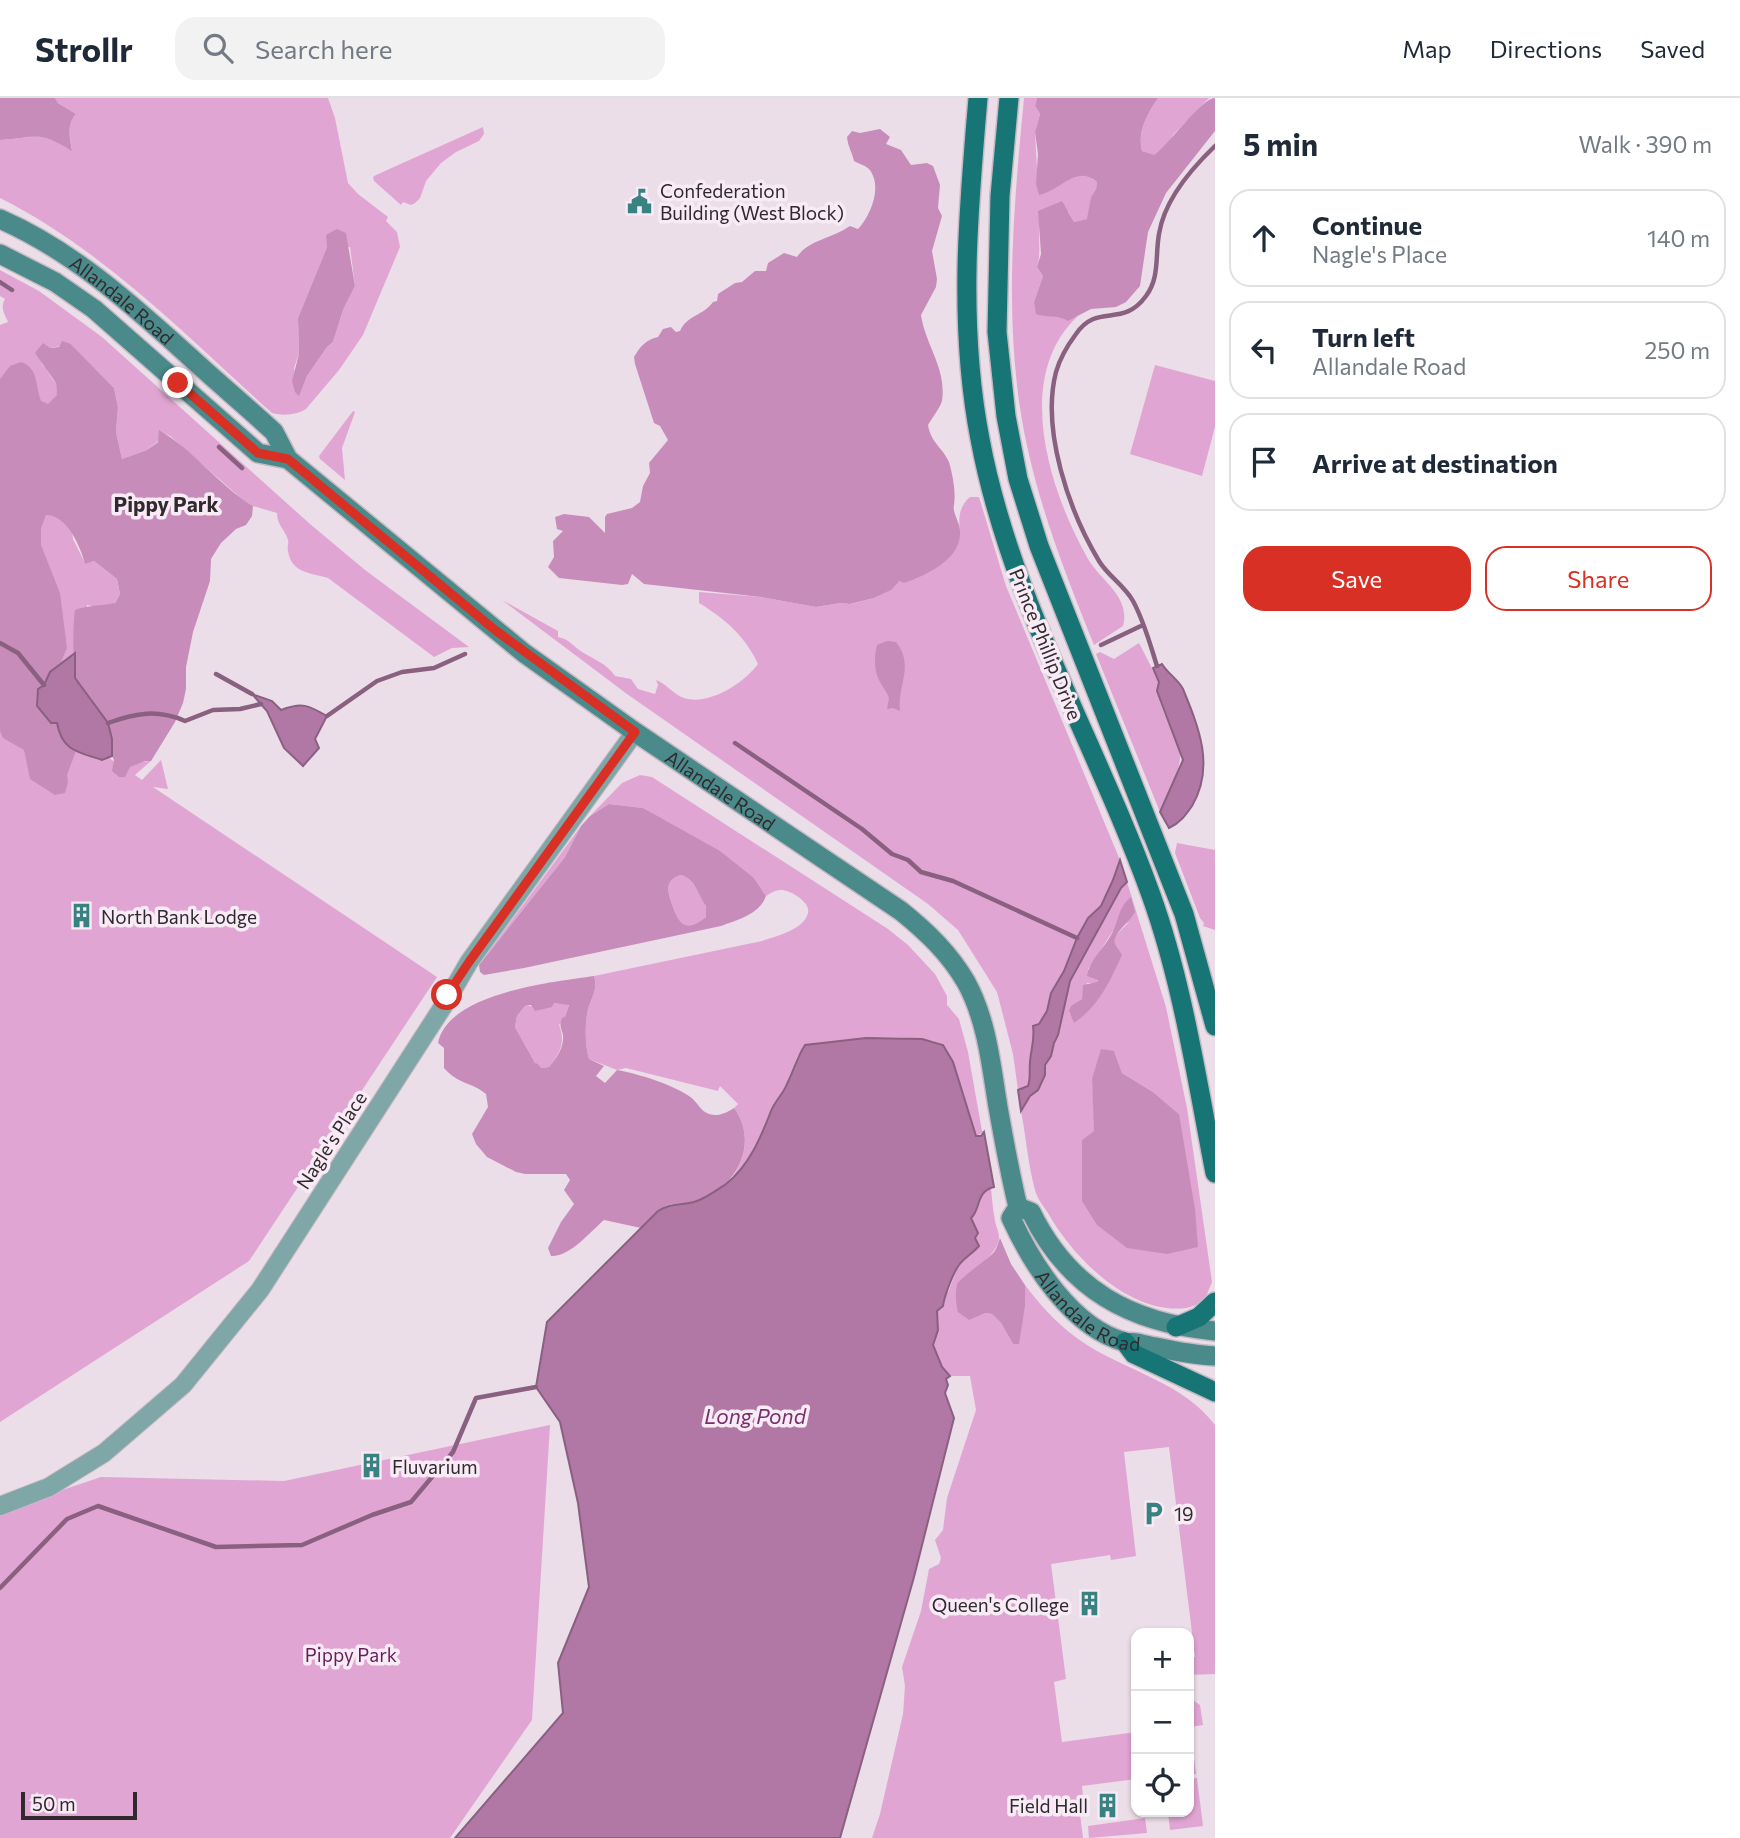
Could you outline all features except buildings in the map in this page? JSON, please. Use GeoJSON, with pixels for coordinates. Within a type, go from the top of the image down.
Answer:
{"type":"FeatureCollection","features":[{"type":"Feature","properties":{"kind":"main road","name":"Prince Phillip Drive"},"geometry":{"type":"LineString","coordinates":[[978,98],[969,221],[967,317],[969,371],[979,437],[1000,522],[1027,601],[1131,843],[1166,941],[1195,1066],[1215,1174]]}},
{"type":"Feature","properties":{"kind":"main road","name":"Prince Phillip Drive"},"geometry":{"type":"LineString","coordinates":[[1009,98],[1000,196],[997,332],[1018,480],[1039,546],[1149,820],[1193,940],[1215,1026]]}},
{"type":"Feature","properties":{"kind":"main road","name":"Allandale Road"},"geometry":{"type":"LineString","coordinates":[[0,219],[23,229],[69,257],[138,310],[274,432],[288,459],[505,638],[635,732],[901,911],[932,938],[956,967],[976,1003],[988,1048],[1018,1207],[1011,1218],[1026,1249],[1053,1288],[1091,1324],[1125,1342],[1175,1352],[1215,1356]]}},
{"type":"Feature","properties":{"kind":"main road","name":"Allandale Road"},"geometry":{"type":"LineString","coordinates":[[0,254],[55,282],[94,309],[258,453],[288,459]]}},
{"type":"Feature","properties":{"kind":"main road","name":"Allandale Road"},"geometry":{"type":"LineString","coordinates":[[1018,1207],[1031,1212],[1065,1264],[1100,1296],[1142,1317],[1176,1327],[1215,1331]]}},
{"type":"Feature","properties":{"kind":"main road"},"geometry":{"type":"LineString","coordinates":[[1176,1327],[1199,1317],[1215,1302]]}},
{"type":"Feature","properties":{"kind":"main road"},"geometry":{"type":"LineString","coordinates":[[1125,1342],[1134,1354],[1215,1392]]}},
{"type":"Feature","properties":{"kind":"street","name":"Nagle's Place"},"geometry":{"type":"LineString","coordinates":[[0,1506],[49,1488],[104,1453],[183,1385],[212,1352],[260,1290],[469,962],[635,732]]}},
{"type":"Feature","properties":{"kind":"green space"},"geometry":{"type":"Polygon","coordinates":[[[55,98],[328,98],[335,118],[348,183],[388,217],[386,221],[397,232],[400,247],[363,335],[339,370],[306,409],[290,414],[272,413],[176,325],[109,269],[38,219],[0,198],[0,140],[44,138],[72,150],[70,127],[76,114],[58,103],[55,98]],[[327,247],[298,318],[299,354],[294,368],[299,395],[307,376],[333,342],[343,310],[355,286],[350,247],[327,247]]]}},
{"type":"Feature","properties":{"kind":"green space"},"geometry":{"type":"Polygon","coordinates":[[[1024,98],[1037,98],[1035,106],[1040,114],[1035,132],[1037,168],[1089,176],[1097,182],[1091,197],[1088,219],[1074,222],[1068,211],[1040,219],[1037,267],[1043,276],[1034,302],[1068,320],[1078,316],[1058,341],[1046,370],[1042,402],[1044,435],[1061,501],[1088,559],[1123,606],[1123,626],[1094,645],[1046,518],[1028,452],[1017,385],[1012,277],[1024,98]]]}},
{"type":"Feature","properties":{"kind":"green space"},"geometry":{"type":"Polygon","coordinates":[[[1158,98],[1209,98],[1173,135],[1167,147],[1155,156],[1142,151],[1141,137],[1147,117],[1158,98]]]}},
{"type":"Feature","properties":{"kind":"green space"},"geometry":{"type":"Polygon","coordinates":[[[483,127],[484,134],[479,141],[441,163],[426,181],[420,198],[411,205],[403,202],[401,205],[374,181],[373,177],[376,175],[483,127]]]}},
{"type":"Feature","properties":{"kind":"green space"},"geometry":{"type":"Polygon","coordinates":[[[0,270],[39,291],[102,337],[310,524],[365,570],[469,647],[452,648],[434,657],[328,578],[297,568],[290,558],[288,540],[277,513],[243,500],[170,436],[160,431],[158,441],[147,450],[122,459],[116,432],[118,407],[114,388],[71,344],[50,348],[42,364],[56,383],[73,539],[85,563],[94,561],[117,579],[120,594],[114,604],[95,607],[87,605],[94,748],[127,770],[134,764],[151,761],[135,775],[142,780],[161,760],[168,789],[153,787],[437,977],[249,1261],[0,1422],[0,325],[8,322],[3,307],[5,299],[0,296],[0,270]]]}},
{"type":"Feature","properties":{"kind":"green space"},"geometry":{"type":"Polygon","coordinates":[[[1155,365],[1215,381],[1215,427],[1202,476],[1130,454],[1155,365]]]}},
{"type":"Feature","properties":{"kind":"green space"},"geometry":{"type":"Polygon","coordinates":[[[353,411],[355,412],[342,448],[345,480],[319,456],[353,411]]]}},
{"type":"Feature","properties":{"kind":"green space"},"geometry":{"type":"Polygon","coordinates":[[[970,497],[979,497],[1006,586],[1120,860],[1101,906],[1088,918],[1077,938],[1064,971],[1051,993],[1047,1011],[1039,1024],[1033,1026],[1029,1083],[1018,1090],[1013,1054],[997,992],[958,930],[928,904],[627,694],[502,600],[558,631],[558,637],[604,665],[615,676],[631,679],[638,689],[655,694],[658,685],[656,680],[684,698],[704,699],[735,685],[758,664],[733,629],[699,603],[699,592],[761,597],[816,607],[851,604],[874,598],[890,590],[960,529],[960,512],[970,497]]]}},
{"type":"Feature","properties":{"kind":"green space"},"geometry":{"type":"Polygon","coordinates":[[[1139,643],[1159,682],[1160,700],[1180,755],[1176,776],[1160,812],[1096,654],[1100,652],[1114,659],[1139,643]]]}},
{"type":"Feature","properties":{"kind":"green space"},"geometry":{"type":"Polygon","coordinates":[[[640,775],[652,777],[888,929],[908,945],[935,974],[947,996],[947,1005],[959,1019],[984,1132],[976,1136],[953,1062],[942,1044],[895,1037],[805,1045],[771,1111],[763,1137],[728,1183],[743,1156],[745,1136],[740,1117],[734,1108],[738,1104],[720,1086],[718,1091],[626,1068],[617,1070],[589,1059],[586,1025],[595,986],[594,976],[762,941],[795,928],[808,913],[806,905],[794,894],[781,890],[766,896],[754,878],[643,808],[609,804],[590,816],[622,783],[640,775]]]}},
{"type":"Feature","properties":{"kind":"green space"},"geometry":{"type":"Polygon","coordinates":[[[581,826],[565,857],[479,965],[581,826]]]}},
{"type":"Feature","properties":{"kind":"green space"},"geometry":{"type":"Polygon","coordinates":[[[1177,843],[1215,850],[1215,930],[1203,926],[1175,853],[1177,843]]]}},
{"type":"Feature","properties":{"kind":"green space"},"geometry":{"type":"Polygon","coordinates":[[[681,875],[694,884],[706,906],[706,917],[694,924],[685,925],[678,919],[669,892],[671,880],[681,875]]]}},
{"type":"Feature","properties":{"kind":"green space"},"geometry":{"type":"Polygon","coordinates":[[[1127,882],[1166,1007],[1187,1108],[1212,1282],[1205,1299],[1186,1308],[1165,1308],[1124,1293],[1105,1280],[1072,1248],[1036,1193],[1021,1111],[1030,1096],[1038,1090],[1045,1075],[1045,1065],[1058,1035],[1070,982],[1121,888],[1127,882]],[[1129,922],[1113,931],[1088,969],[1098,979],[1097,983],[1087,983],[1082,999],[1069,1012],[1075,1022],[1118,948],[1113,942],[1115,936],[1129,922]],[[1114,1051],[1092,1079],[1095,1131],[1082,1140],[1179,1114],[1153,1092],[1122,1073],[1114,1051]]]}},
{"type":"Feature","properties":{"kind":"green space"},"geometry":{"type":"Polygon","coordinates":[[[553,1003],[569,1004],[565,1018],[559,1025],[562,1042],[559,1052],[549,1067],[541,1068],[535,1063],[515,1027],[517,1016],[525,1006],[552,1007],[553,1003]]]}},
{"type":"Feature","properties":{"kind":"green space"},"geometry":{"type":"Polygon","coordinates":[[[988,1188],[991,1188],[999,1235],[998,1244],[965,1283],[956,1299],[992,1314],[1001,1323],[1013,1344],[1018,1344],[1025,1307],[1025,1285],[1053,1318],[1078,1339],[1172,1388],[1202,1411],[1215,1425],[1215,1674],[1194,1675],[1194,1628],[1191,1628],[1169,1447],[1124,1452],[1136,1556],[1111,1560],[1110,1555],[1051,1564],[1066,1679],[1054,1682],[1062,1742],[1131,1733],[1131,1780],[1082,1786],[1083,1797],[1078,1798],[1083,1838],[872,1838],[903,1714],[905,1686],[902,1667],[921,1611],[929,1569],[939,1564],[941,1558],[935,1540],[943,1530],[947,1498],[976,1410],[970,1376],[950,1376],[942,1367],[932,1344],[935,1339],[937,1311],[949,1290],[959,1263],[964,1261],[978,1233],[971,1218],[988,1188]]]}},
{"type":"Feature","properties":{"kind":"green space","name":"Pippy Park"},"geometry":{"type":"Polygon","coordinates":[[[550,1425],[532,1720],[450,1838],[0,1838],[0,1511],[101,1477],[284,1481],[550,1425]]]}},
{"type":"Feature","properties":{"kind":"green space"},"geometry":{"type":"Polygon","coordinates":[[[1194,1701],[1200,1705],[1203,1725],[1194,1726],[1194,1701]]]}},
{"type":"Feature","properties":{"kind":"green space"},"geometry":{"type":"Polygon","coordinates":[[[1194,1778],[1197,1778],[1203,1826],[1170,1830],[1169,1817],[1194,1817],[1194,1778]]]}},
{"type":"Feature","properties":{"kind":"green space"},"geometry":{"type":"Polygon","coordinates":[[[1145,1818],[1147,1833],[1089,1838],[1088,1826],[1145,1818]]]}},
{"type":"Feature","properties":{"kind":"shaded area"},"geometry":{"type":"Polygon","coordinates":[[[0,98],[55,98],[58,103],[76,114],[70,127],[72,151],[44,138],[0,140],[0,98]]]}},
{"type":"Feature","properties":{"kind":"shaded area"},"geometry":{"type":"Polygon","coordinates":[[[1037,98],[1158,98],[1147,117],[1141,137],[1142,151],[1154,155],[1193,114],[1215,98],[1215,131],[1166,193],[1148,232],[1140,286],[1126,302],[1116,307],[1091,309],[1068,321],[1036,314],[1034,302],[1043,276],[1037,267],[1041,254],[1038,211],[1062,201],[1074,222],[1087,219],[1097,182],[1089,177],[1075,177],[1039,195],[1036,184],[1038,154],[1035,132],[1040,114],[1035,106],[1037,98]]]}},
{"type":"Feature","properties":{"kind":"shaded area"},"geometry":{"type":"Polygon","coordinates":[[[880,129],[890,137],[886,144],[901,150],[911,165],[927,163],[933,166],[940,185],[938,208],[942,216],[932,251],[936,287],[921,315],[939,367],[943,389],[942,401],[928,425],[949,462],[952,473],[954,511],[960,531],[955,550],[941,565],[904,583],[900,581],[891,590],[874,598],[850,604],[816,607],[761,597],[644,584],[632,574],[628,584],[622,585],[559,578],[548,567],[554,557],[553,541],[563,531],[557,529],[555,517],[564,514],[589,517],[605,533],[607,514],[632,508],[640,502],[643,486],[650,473],[649,463],[668,440],[660,426],[654,423],[635,364],[634,357],[638,350],[646,342],[658,337],[663,329],[671,327],[676,332],[680,331],[687,322],[717,301],[718,294],[735,283],[742,282],[755,271],[766,271],[768,263],[784,253],[797,257],[814,243],[850,226],[858,229],[871,208],[875,184],[869,169],[854,161],[847,137],[852,131],[860,133],[880,129]]]}},
{"type":"Feature","properties":{"kind":"shaded area"},"geometry":{"type":"Polygon","coordinates":[[[337,229],[346,233],[355,286],[343,310],[333,342],[307,376],[299,396],[292,381],[299,354],[298,318],[327,247],[326,235],[337,229]]]}},
{"type":"Feature","properties":{"kind":"shaded area"},"geometry":{"type":"Polygon","coordinates":[[[62,341],[71,344],[114,388],[118,407],[116,432],[122,459],[147,450],[158,442],[159,430],[184,447],[228,488],[253,506],[252,516],[246,525],[236,529],[221,543],[211,559],[210,581],[193,632],[186,667],[186,689],[175,722],[151,761],[130,767],[125,777],[119,777],[112,771],[112,743],[106,723],[75,675],[73,635],[75,610],[115,603],[120,594],[117,579],[94,561],[85,564],[72,533],[60,520],[46,515],[41,528],[41,545],[60,593],[67,648],[61,662],[50,672],[37,706],[51,723],[57,723],[62,740],[76,751],[67,775],[65,793],[55,795],[30,779],[24,750],[3,738],[0,731],[0,379],[10,366],[21,362],[27,365],[34,373],[41,401],[48,404],[57,395],[56,383],[35,353],[43,343],[50,348],[59,347],[62,341]]]}},
{"type":"Feature","properties":{"kind":"shaded area"},"geometry":{"type":"Polygon","coordinates":[[[887,641],[896,642],[904,659],[900,711],[887,709],[889,698],[876,669],[877,645],[887,641]]]}},
{"type":"Feature","properties":{"kind":"shaded area"},"geometry":{"type":"Polygon","coordinates":[[[609,804],[643,808],[720,851],[754,878],[766,896],[754,912],[721,926],[484,975],[480,972],[479,965],[565,857],[581,826],[590,816],[609,804]],[[675,877],[668,888],[678,919],[689,925],[706,917],[706,906],[694,884],[686,877],[675,877]]]}},
{"type":"Feature","properties":{"kind":"shaded area"},"geometry":{"type":"Polygon","coordinates":[[[1131,897],[1135,912],[1117,934],[1114,942],[1122,955],[1097,1001],[1074,1023],[1069,1011],[1071,1006],[1082,999],[1083,985],[1097,982],[1098,980],[1087,976],[1088,971],[1113,932],[1123,906],[1131,897]]]}},
{"type":"Feature","properties":{"kind":"shaded area"},"geometry":{"type":"Polygon","coordinates":[[[594,976],[595,991],[588,1009],[586,1031],[589,1059],[604,1066],[596,1076],[605,1083],[617,1070],[654,1080],[689,1096],[703,1111],[712,1115],[734,1108],[742,1122],[744,1151],[731,1178],[708,1197],[666,1206],[641,1228],[604,1220],[572,1248],[551,1256],[548,1248],[574,1204],[564,1190],[570,1180],[566,1174],[516,1172],[487,1157],[476,1144],[472,1134],[488,1107],[486,1094],[455,1078],[444,1068],[444,1048],[438,1043],[446,1026],[461,1012],[481,1001],[529,987],[594,976]],[[554,1003],[552,1007],[535,1011],[531,1005],[525,1006],[517,1016],[515,1027],[535,1063],[541,1068],[549,1067],[561,1048],[561,1023],[569,1005],[554,1003]]]}},
{"type":"Feature","properties":{"kind":"shaded area"},"geometry":{"type":"Polygon","coordinates":[[[1101,1049],[1114,1051],[1122,1073],[1153,1092],[1179,1114],[1195,1209],[1198,1247],[1167,1254],[1127,1248],[1097,1225],[1082,1201],[1082,1140],[1094,1131],[1092,1079],[1101,1049]]]}},
{"type":"Feature","properties":{"kind":"shaded area"},"geometry":{"type":"Polygon","coordinates":[[[1000,1238],[1011,1264],[1025,1285],[1025,1307],[1019,1344],[1013,1344],[1001,1323],[992,1314],[985,1313],[969,1320],[957,1309],[957,1285],[993,1253],[1000,1238]]]}},
{"type":"Feature","properties":{"kind":"water"},"geometry":{"type":"Polygon","coordinates":[[[75,653],[75,678],[108,723],[112,756],[102,760],[67,745],[57,723],[51,723],[37,706],[38,689],[44,685],[50,672],[75,653]]]}},
{"type":"Feature","properties":{"kind":"water"},"geometry":{"type":"Polygon","coordinates":[[[1162,664],[1183,689],[1199,733],[1203,762],[1203,777],[1192,806],[1182,819],[1169,828],[1160,812],[1183,760],[1157,691],[1159,682],[1153,668],[1162,664]]]}},
{"type":"Feature","properties":{"kind":"water"},"geometry":{"type":"Polygon","coordinates":[[[252,694],[272,701],[281,710],[305,706],[327,716],[315,739],[319,748],[303,766],[284,748],[267,711],[252,694]]]}},
{"type":"Feature","properties":{"kind":"water"},"geometry":{"type":"Polygon","coordinates":[[[1120,860],[1127,882],[1121,888],[1070,981],[1058,1035],[1045,1065],[1045,1075],[1038,1090],[1030,1096],[1021,1111],[1018,1090],[1029,1083],[1033,1026],[1039,1024],[1047,1011],[1051,993],[1064,971],[1077,938],[1088,918],[1101,906],[1120,860]]]}},
{"type":"Feature","properties":{"kind":"water","name":"Long Pond"},"geometry":{"type":"Polygon","coordinates":[[[866,1038],[922,1039],[943,1045],[953,1062],[976,1136],[981,1136],[984,1132],[994,1187],[981,1196],[971,1218],[978,1233],[975,1238],[979,1246],[959,1265],[943,1306],[937,1311],[938,1330],[933,1345],[942,1367],[950,1376],[946,1379],[948,1385],[945,1393],[954,1418],[914,1577],[840,1838],[455,1838],[563,1713],[558,1663],[589,1587],[578,1503],[560,1422],[536,1387],[547,1322],[658,1211],[668,1206],[702,1199],[734,1177],[753,1150],[805,1045],[866,1038]]]}},
{"type":"Feature","properties":{"kind":"waterway"},"geometry":{"type":"LineString","coordinates":[[1157,666],[1133,601],[1099,561],[1068,495],[1055,444],[1052,395],[1062,357],[1084,325],[1093,319],[1128,311],[1146,296],[1155,274],[1159,234],[1166,210],[1188,175],[1215,146]]}},
{"type":"Feature","properties":{"kind":"waterway"},"geometry":{"type":"LineString","coordinates":[[0,282],[12,290]]}},
{"type":"Feature","properties":{"kind":"waterway"},"geometry":{"type":"LineString","coordinates":[[219,447],[242,468]]}},
{"type":"Feature","properties":{"kind":"waterway"},"geometry":{"type":"LineString","coordinates":[[1101,645],[1143,625]]}},
{"type":"Feature","properties":{"kind":"waterway"},"geometry":{"type":"LineString","coordinates":[[0,643],[18,653],[44,685]]}},
{"type":"Feature","properties":{"kind":"waterway"},"geometry":{"type":"LineString","coordinates":[[327,716],[377,681],[402,672],[434,668],[465,654]]}},
{"type":"Feature","properties":{"kind":"waterway"},"geometry":{"type":"LineString","coordinates":[[216,674],[252,694]]}},
{"type":"Feature","properties":{"kind":"waterway"},"geometry":{"type":"LineString","coordinates":[[108,723],[146,714],[165,715],[185,721],[213,710],[240,709],[261,704]]}},
{"type":"Feature","properties":{"kind":"waterway"},"geometry":{"type":"LineString","coordinates":[[735,743],[862,829],[892,854],[908,860],[921,872],[953,881],[1077,938]]}},
{"type":"Feature","properties":{"kind":"waterway"},"geometry":{"type":"LineString","coordinates":[[0,1588],[67,1519],[98,1506],[216,1547],[302,1545],[372,1515],[411,1502],[453,1452],[476,1398],[536,1387]]}},
{"type":"Feature","properties":{"kind":"place","name":"Confederation Building (West Block)"},"geometry":{"type":"Point","coordinates":[640,201]}},
{"type":"Feature","properties":{"kind":"place","name":"North Bank Lodge"},"geometry":{"type":"Point","coordinates":[81,916]}},
{"type":"Feature","properties":{"kind":"place","name":"Fluvarium"},"geometry":{"type":"Point","coordinates":[372,1466]}},
{"type":"Feature","properties":{"kind":"place","name":"19"},"geometry":{"type":"Point","coordinates":[1154,1513]}},
{"type":"Feature","properties":{"kind":"place","name":"Queen's College"},"geometry":{"type":"Point","coordinates":[1089,1604]}},
{"type":"Feature","properties":{"kind":"place","name":"Field Hall"},"geometry":{"type":"Point","coordinates":[1108,1805]}},
{"type":"Feature","properties":{"kind":"district","name":"Pippy Park"},"geometry":{"type":"Point","coordinates":[166,503]}},
{"type":"Feature","properties":{"kind":"route"},"geometry":{"type":"LineString","coordinates":[[178,383],[258,453],[288,459],[524,653],[635,732],[447,995]]}}]}
